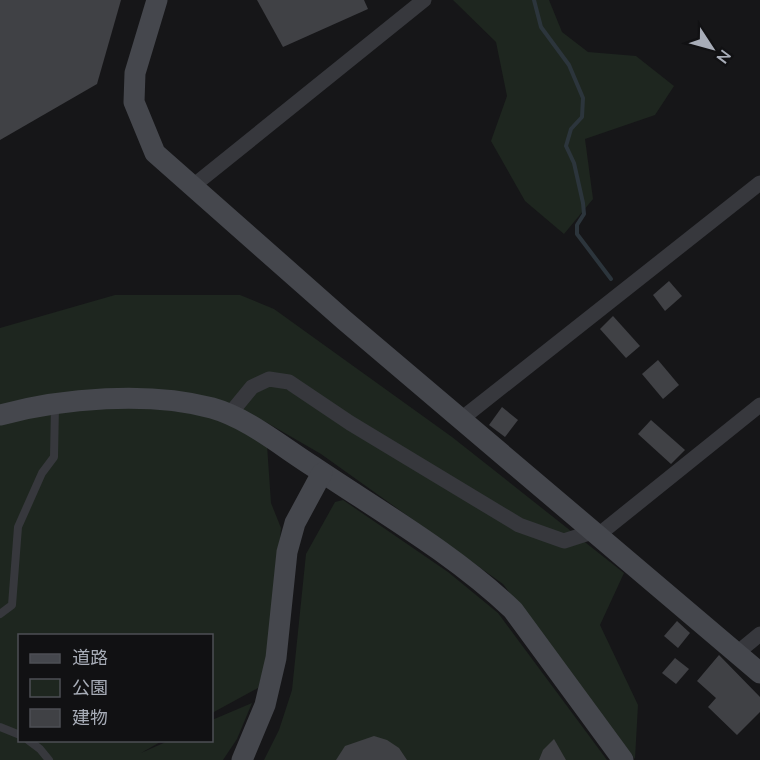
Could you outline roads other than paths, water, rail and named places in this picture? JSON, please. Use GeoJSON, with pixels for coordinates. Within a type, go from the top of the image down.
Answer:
{"type":"FeatureCollection","features":[{"type":"Feature","properties":{"kind":"street"},"geometry":{"type":"LineString","coordinates":[[157,0],[135,73],[134,102],[155,153],[460,420],[760,673]]}},
{"type":"Feature","properties":{"kind":"street"},"geometry":{"type":"LineString","coordinates":[[193,186],[424,0]]}},
{"type":"Feature","properties":{"kind":"street"},"geometry":{"type":"LineString","coordinates":[[460,420],[760,183]]}},
{"type":"Feature","properties":{"kind":"street"},"geometry":{"type":"LineString","coordinates":[[229,415],[252,387],[269,379],[289,382],[350,423],[519,525],[564,541],[595,534],[760,405]]}},
{"type":"Feature","properties":{"kind":"street"},"geometry":{"type":"LineString","coordinates":[[0,415],[55,404],[98,399],[179,402],[214,408],[251,426],[491,589],[513,610],[623,760]]}},
{"type":"Feature","properties":{"kind":"street"},"geometry":{"type":"LineString","coordinates":[[242,760],[265,705],[276,658],[287,552],[295,523],[322,473]]}},
{"type":"Feature","properties":{"kind":"street"},"geometry":{"type":"LineString","coordinates":[[737,653],[760,634]]}},
{"type":"Feature","properties":{"kind":"lane"},"geometry":{"type":"LineString","coordinates":[[0,614],[12,605],[18,527],[42,473],[54,457],[55,404]]}},
{"type":"Feature","properties":{"kind":"lane"},"geometry":{"type":"LineString","coordinates":[[0,727],[18,734]]}},
{"type":"Feature","properties":{"kind":"lane"},"geometry":{"type":"LineString","coordinates":[[30,742],[40,748],[49,760]]}},
{"type":"Feature","properties":{"kind":"waterway"},"geometry":{"type":"LineString","coordinates":[[534,0],[541,27],[569,65],[583,98],[582,117],[571,129],[566,146],[574,163],[583,203],[584,214],[577,225],[577,234],[611,279]]}}]}
